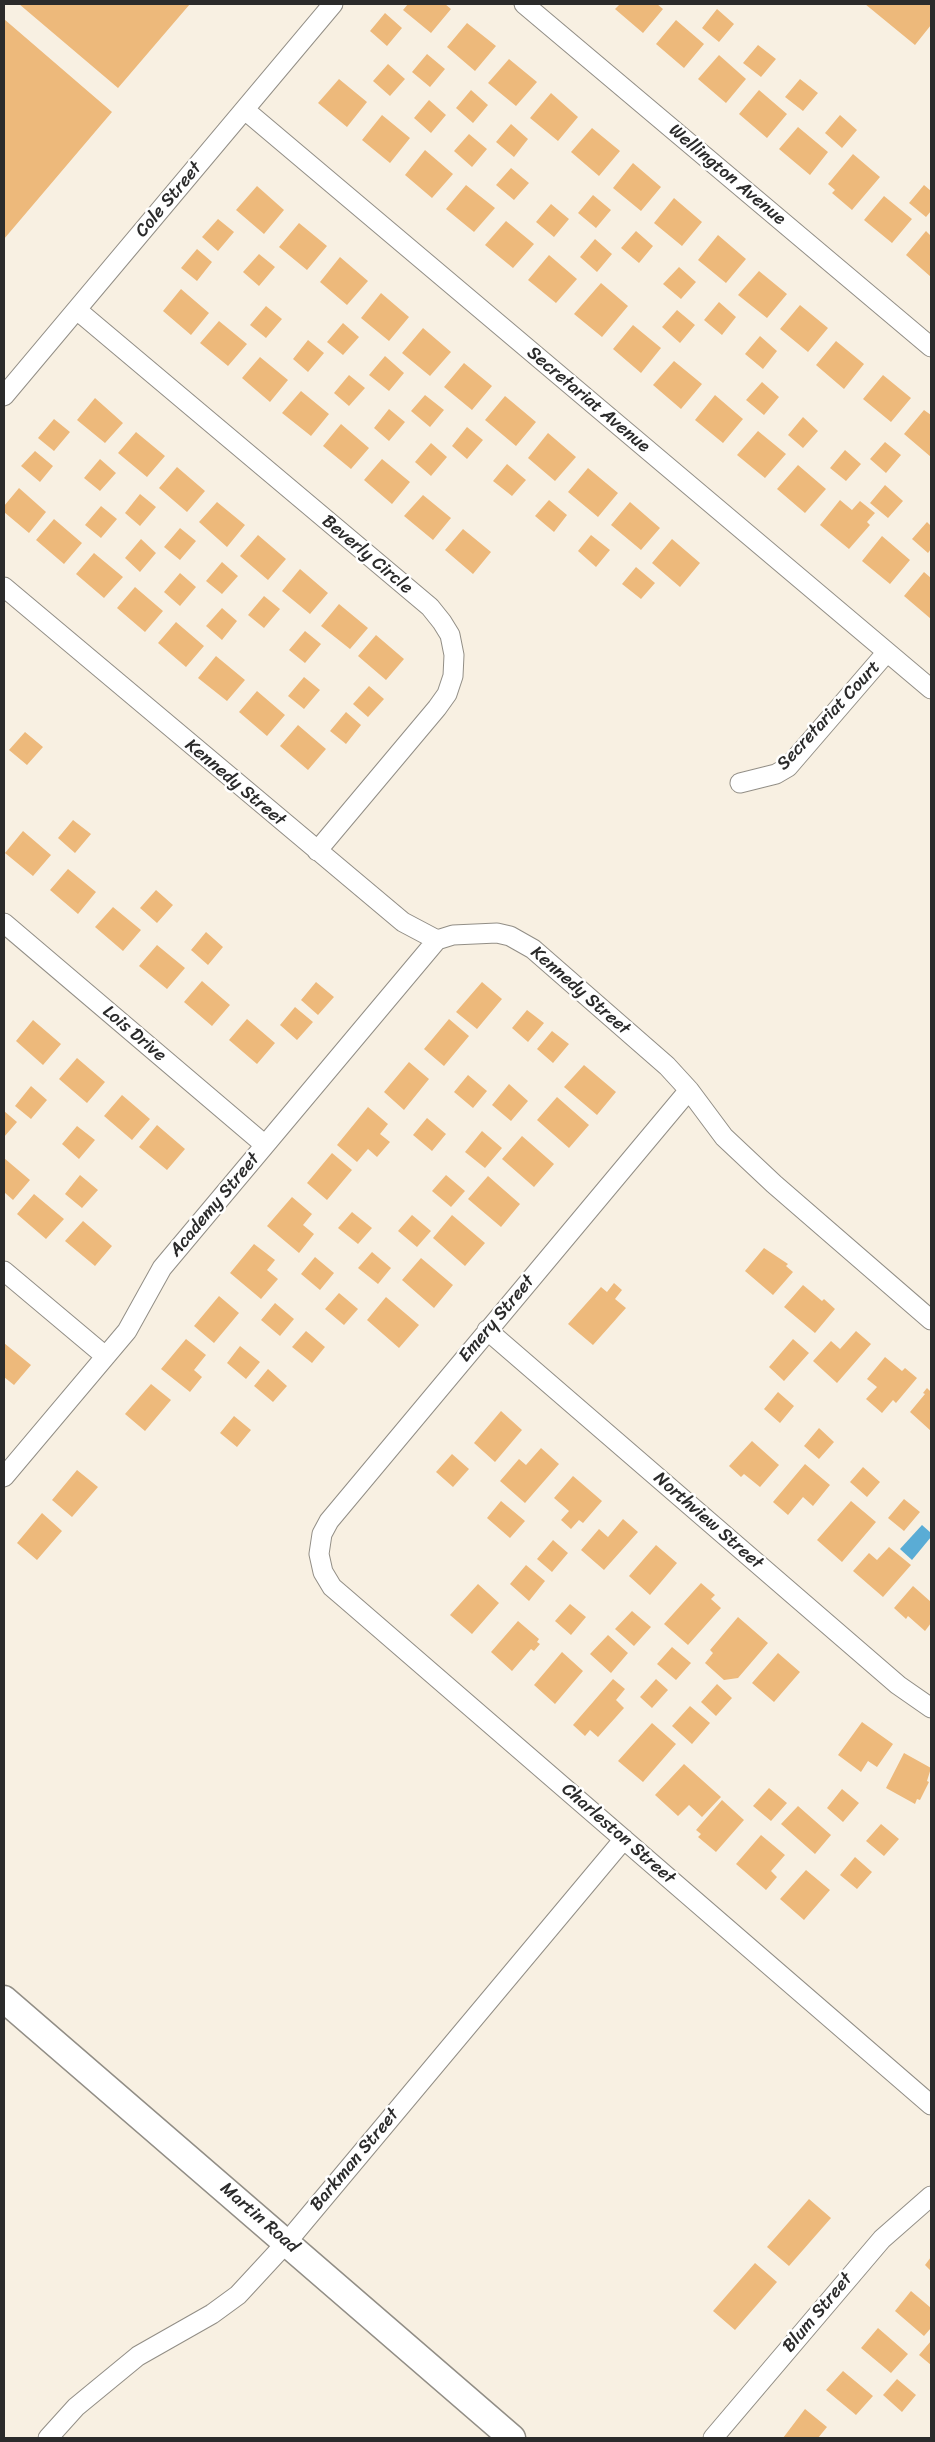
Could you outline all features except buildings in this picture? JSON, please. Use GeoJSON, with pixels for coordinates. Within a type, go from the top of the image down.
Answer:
{"type":"FeatureCollection","features":[{"type":"Feature","properties":{"kind":"street","name":"Cole Street"},"geometry":{"type":"LineString","coordinates":[[4,396],[334,4]]}},
{"type":"Feature","properties":{"kind":"street","name":"Wellington Avenue"},"geometry":{"type":"LineString","coordinates":[[524,4],[931,347]]}},
{"type":"Feature","properties":{"kind":"street","name":"Secretariat Avenue"},"geometry":{"type":"LineString","coordinates":[[245,110],[931,689]]}},
{"type":"Feature","properties":{"kind":"street","name":"Beverly Circle"},"geometry":{"type":"LineString","coordinates":[[77,310],[430,608],[450,635],[454,654],[453,676],[446,694],[316,851]]}},
{"type":"Feature","properties":{"kind":"street","name":"Kennedy Street"},"geometry":{"type":"LineString","coordinates":[[4,588],[403,922],[437,940],[453,935],[497,933],[533,948],[667,1066],[689,1090],[724,1137],[774,1184],[931,1320]]}},
{"type":"Feature","properties":{"kind":"street","name":"Secretariat Court"},"geometry":{"type":"LineString","coordinates":[[740,783],[776,774],[788,767],[872,673],[887,652]]}},
{"type":"Feature","properties":{"kind":"street","name":"Lois Drive"},"geometry":{"type":"LineString","coordinates":[[4,923],[265,1145]]}},
{"type":"Feature","properties":{"kind":"street","name":"Academy Street"},"geometry":{"type":"LineString","coordinates":[[4,1477],[104,1355],[127,1331],[162,1268],[437,940]]}},
{"type":"Feature","properties":{"kind":"street","name":"Emery Street"},"geometry":{"type":"LineString","coordinates":[[319,1554],[322,1534],[328,1521],[689,1090]]}},
{"type":"Feature","properties":{"kind":"street"},"geometry":{"type":"LineString","coordinates":[[4,1271],[104,1355]]}},
{"type":"Feature","properties":{"kind":"street","name":"Northview Street"},"geometry":{"type":"LineString","coordinates":[[488,1330],[898,1685],[931,1708]]}},
{"type":"Feature","properties":{"kind":"street","name":"Charleston Street"},"geometry":{"type":"LineString","coordinates":[[319,1554],[323,1572],[332,1586],[931,2105]]}},
{"type":"Feature","properties":{"kind":"street","name":"Barkman Street"},"geometry":{"type":"LineString","coordinates":[[48,2438],[76,2407],[138,2356],[212,2314],[238,2295],[287,2242],[624,1839]]}},
{"type":"Feature","properties":{"kind":"street","name":"Martin Road"},"geometry":{"type":"LineString","coordinates":[[4,1999],[512,2438]]}},
{"type":"Feature","properties":{"kind":"street","name":"Blum Street"},"geometry":{"type":"LineString","coordinates":[[713,2438],[882,2239],[931,2196]]}},
{"type":"Feature","properties":{"kind":"water"},"geometry":{"type":"Polygon","coordinates":[[[922,1525],[931,1533],[931,1537],[912,1560],[900,1549],[922,1525]]]}}]}
